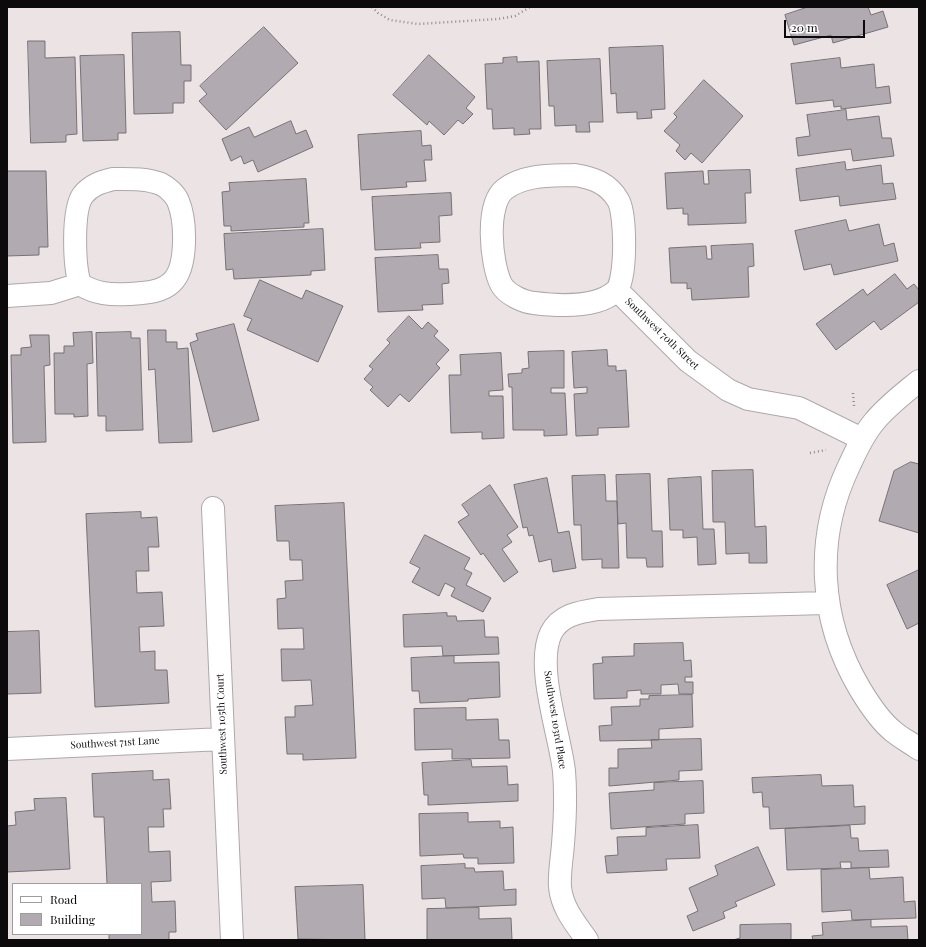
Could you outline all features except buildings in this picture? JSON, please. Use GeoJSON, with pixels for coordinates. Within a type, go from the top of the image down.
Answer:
{"type":"FeatureCollection","features":[{"type":"Feature","properties":{"kind":"street","name":"Southwest 70th Street"},"geometry":{"type":"LineString","coordinates":[[544,176],[589,177],[604,184],[619,201],[622,210],[623,266],[622,279],[617,290],[604,299],[587,304],[533,303],[516,298],[502,286],[496,272],[492,221],[495,205],[504,190],[529,178],[544,176]]}},
{"type":"Feature","properties":{"kind":"street"},"geometry":{"type":"LineString","coordinates":[[7,296],[51,294],[80,284],[98,293],[113,295],[150,292],[172,283],[180,271],[184,254],[181,214],[178,201],[171,192],[161,184],[147,180],[119,179],[101,182],[91,188],[83,196],[79,205],[75,261],[80,284]]}},
{"type":"Feature","properties":{"kind":"street","name":"Southwest 70th Street"},"geometry":{"type":"LineString","coordinates":[[617,290],[688,362],[728,390],[748,399],[799,408],[862,439]]}},
{"type":"Feature","properties":{"kind":"street"},"geometry":{"type":"LineString","coordinates":[[919,381],[898,398],[874,421],[862,439],[840,485],[829,526],[826,564],[827,603],[833,628],[847,667],[867,701],[893,731],[919,749]]}},
{"type":"Feature","properties":{"kind":"street","name":"Southwest 105th Court"},"geometry":{"type":"LineString","coordinates":[[213,508],[232,940]]}},
{"type":"Feature","properties":{"kind":"street","name":"Southwest 103rd Place"},"geometry":{"type":"LineString","coordinates":[[587,940],[564,907],[560,886],[564,822],[564,770],[549,693],[546,661],[548,644],[556,624],[565,617],[598,609],[827,603]]}},
{"type":"Feature","properties":{"kind":"street","name":"Southwest 71st Lane"},"geometry":{"type":"LineString","coordinates":[[7,748],[223,739]]}},
{"type":"Feature","properties":{"kind":"path"},"geometry":{"type":"LineString","coordinates":[[372,7],[378,13],[390,20],[418,24],[498,20],[515,16],[530,7]]}},
{"type":"Feature","properties":{"kind":"path"},"geometry":{"type":"LineString","coordinates":[[853,393],[854,409]]}},
{"type":"Feature","properties":{"kind":"path"},"geometry":{"type":"LineString","coordinates":[[810,453],[827,450]]}}]}
